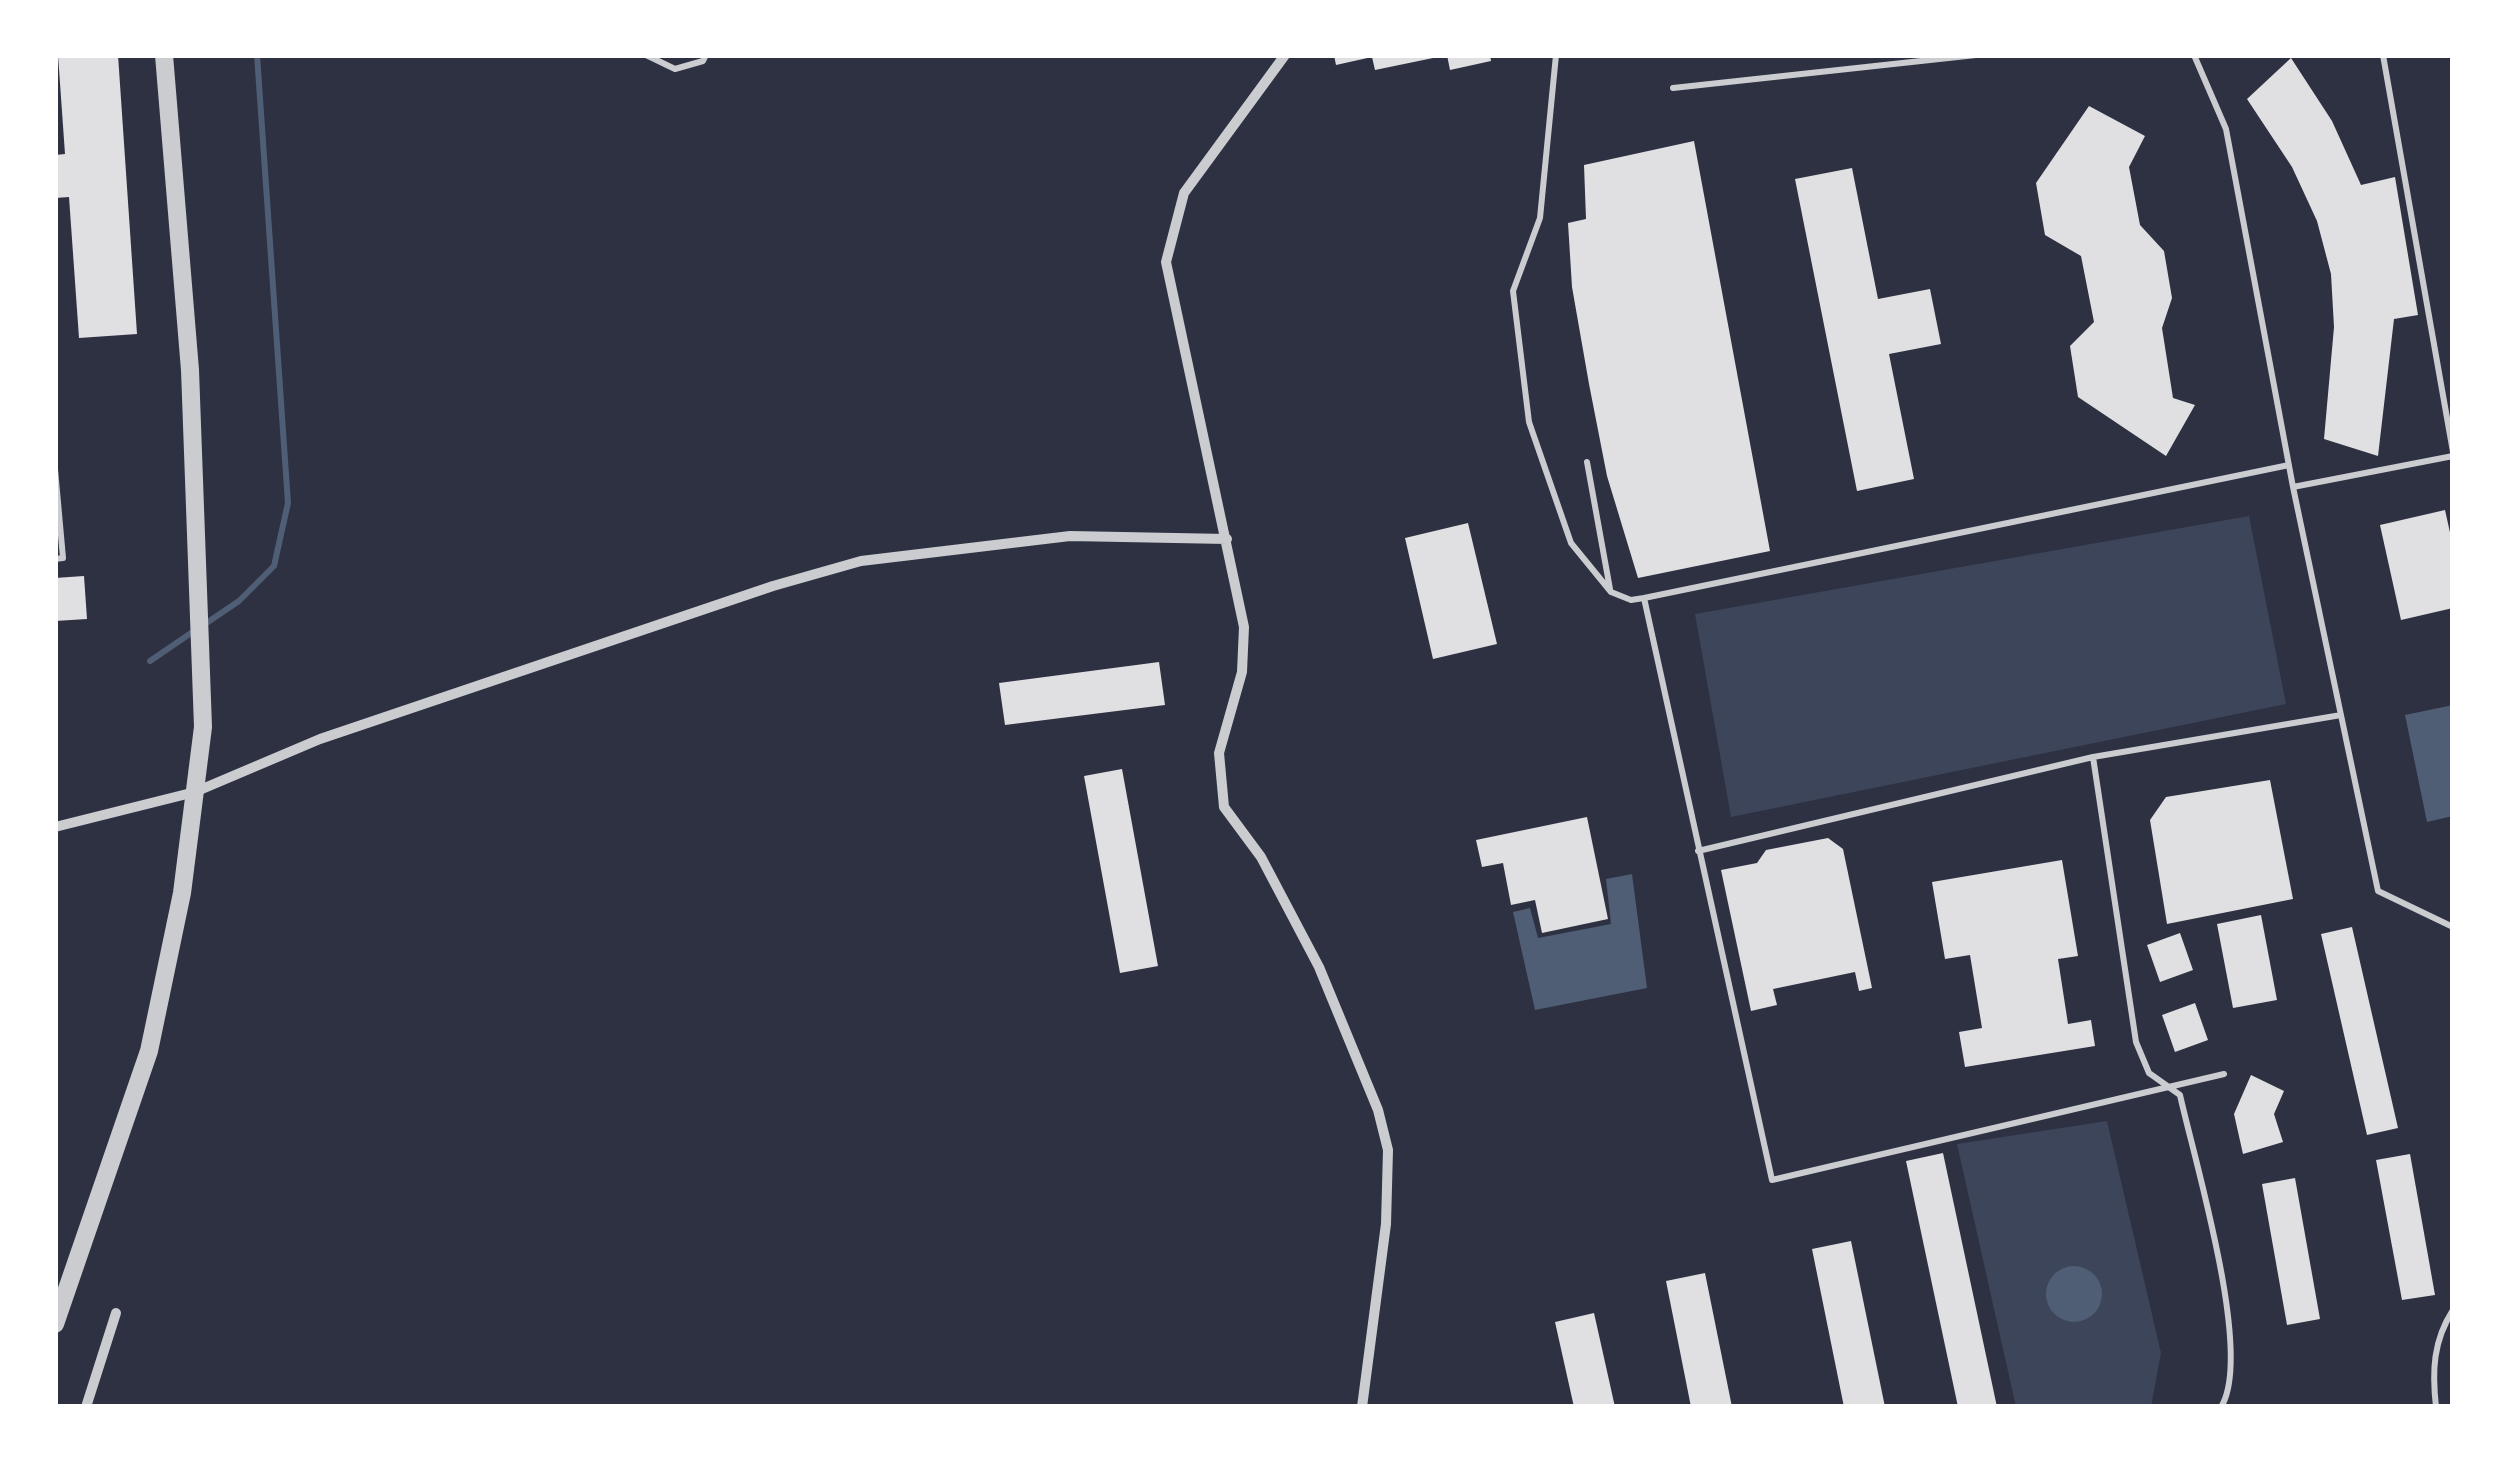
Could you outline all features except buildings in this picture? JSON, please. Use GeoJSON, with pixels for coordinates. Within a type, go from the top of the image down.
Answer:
{"type":"FeatureCollection","features":[{"type":"Feature","properties":{"kind":"street"},"geometry":{"type":"LineString","coordinates":[[55,1324],[149,1051],[182,893],[203,727],[190,370],[164,55]]}},
{"type":"Feature","properties":{"kind":"street"},"geometry":{"type":"LineString","coordinates":[[1285,55],[1184,192],[1166,262],[1244,627],[1242,672],[1219,753],[1224,808],[1261,857],[1319,966],[1378,1110],[1388,1150],[1386,1224],[1362,1407]]}},
{"type":"Feature","properties":{"kind":"street"},"geometry":{"type":"LineString","coordinates":[[55,827],[194,792],[320,740],[773,586],[861,562],[1070,536],[1227,539]]}},
{"type":"Feature","properties":{"kind":"street"},"geometry":{"type":"LineString","coordinates":[[86,1407],[116,1312]]}},
{"type":"Feature","properties":{"kind":"lane"},"geometry":{"type":"LineString","coordinates":[[646,55],[674,69],[703,61],[706,55]]}},
{"type":"Feature","properties":{"kind":"lane"},"geometry":{"type":"LineString","coordinates":[[1556,55],[1540,218],[1512,292],[1528,422],[1548,485],[1570,543],[1611,592],[1630,600],[1644,598],[2289,465]]}},
{"type":"Feature","properties":{"kind":"lane"},"geometry":{"type":"LineString","coordinates":[[1673,88],[1976,55]]}},
{"type":"Feature","properties":{"kind":"lane"},"geometry":{"type":"LineString","coordinates":[[2194,55],[2226,129],[2293,487],[2378,891],[2453,927]]}},
{"type":"Feature","properties":{"kind":"lane"},"geometry":{"type":"LineString","coordinates":[[2293,487],[2453,454],[2383,55]]}},
{"type":"Feature","properties":{"kind":"lane"},"geometry":{"type":"LineString","coordinates":[[1587,462],[1611,592]]}},
{"type":"Feature","properties":{"kind":"lane"},"geometry":{"type":"LineString","coordinates":[[55,469],[63,558],[55,558]]}},
{"type":"Feature","properties":{"kind":"lane"},"geometry":{"type":"LineString","coordinates":[[1644,598],[1772,1180],[2224,1074]]}},
{"type":"Feature","properties":{"kind":"lane"},"geometry":{"type":"LineString","coordinates":[[1698,851],[2093,757],[2342,715]]}},
{"type":"Feature","properties":{"kind":"lane"},"geometry":{"type":"LineString","coordinates":[[2093,757],[2136,1042],[2149,1074],[2180,1094],[2233,1338],[2232,1380],[2221,1407]]}},
{"type":"Feature","properties":{"kind":"lane"},"geometry":{"type":"LineString","coordinates":[[2436,1407],[2432,1368],[2441,1328],[2453,1310]]}},
{"type":"Feature","properties":{"kind":"shaded area"},"geometry":{"type":"Polygon","coordinates":[[[2249,516],[2286,704],[1731,817],[1695,614],[2249,516]]]}},
{"type":"Feature","properties":{"kind":"shaded area"},"geometry":{"type":"Polygon","coordinates":[[[2453,705],[2453,816],[2427,822],[2405,715],[2453,705]]]}},
{"type":"Feature","properties":{"kind":"shaded area"},"geometry":{"type":"Polygon","coordinates":[[[1632,874],[1647,988],[1535,1010],[1513,912],[1530,908],[1538,938],[1611,924],[1606,879],[1632,874]]]}},
{"type":"Feature","properties":{"kind":"shaded area"},"geometry":{"type":"Polygon","coordinates":[[[2107,1121],[2161,1353],[2151,1407],[2016,1407],[1957,1144],[2107,1121]]]}},
{"type":"Feature","properties":{"kind":"shaded area"},"geometry":{"type":"Polygon","coordinates":[[[2074,1266],[2094,1274],[2102,1294],[2094,1314],[2074,1322],[2054,1314],[2046,1294],[2054,1274],[2074,1266]]]}},
{"type":"Feature","properties":{"kind":"waterway"},"geometry":{"type":"LineString","coordinates":[[205,624],[239,601],[274,566],[288,503],[257,55]]}},
{"type":"Feature","properties":{"kind":"waterway"},"geometry":{"type":"LineString","coordinates":[[150,661],[194,631]]}}]}
